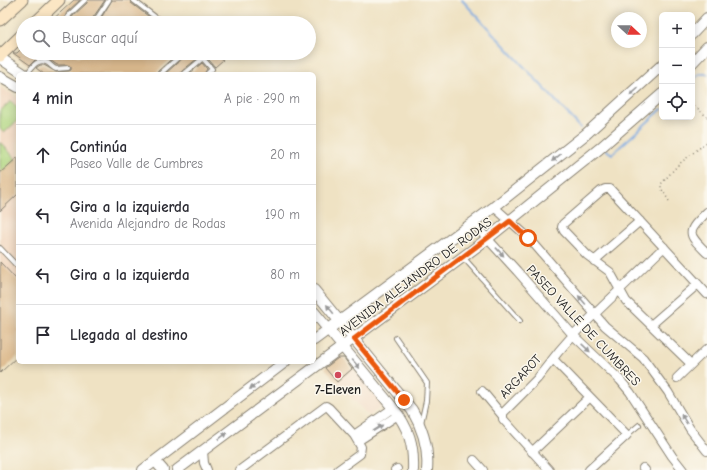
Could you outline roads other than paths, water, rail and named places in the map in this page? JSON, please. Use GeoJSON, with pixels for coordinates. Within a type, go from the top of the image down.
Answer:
{"type":"FeatureCollection","features":[{"type":"Feature","properties":{"kind":"main road"},"geometry":{"type":"LineString","coordinates":[[0,20],[22,0]]}},
{"type":"Feature","properties":{"kind":"main road"},"geometry":{"type":"LineString","coordinates":[[42,16],[59,0]]}},
{"type":"Feature","properties":{"kind":"main road"},"geometry":{"type":"LineString","coordinates":[[0,57],[16,43]]}},
{"type":"Feature","properties":{"kind":"street"},"geometry":{"type":"LineString","coordinates":[[695,31],[707,18]]}},
{"type":"Feature","properties":{"kind":"street"},"geometry":{"type":"LineString","coordinates":[[695,60],[707,46]]}},
{"type":"Feature","properties":{"kind":"street"},"geometry":{"type":"LineString","coordinates":[[0,57],[21,72]]}},
{"type":"Feature","properties":{"kind":"street","name":"AVENIDA ALEJANDRO DE RODAS"},"geometry":{"type":"LineString","coordinates":[[316,339],[494,207],[586,134],[659,68]]}},
{"type":"Feature","properties":{"kind":"street"},"geometry":{"type":"LineString","coordinates":[[0,77],[16,86]]}},
{"type":"Feature","properties":{"kind":"street","name":"AVENIDA ALEJANDRO DE RODAS"},"geometry":{"type":"LineString","coordinates":[[178,470],[510,221],[599,149],[659,97]]}},
{"type":"Feature","properties":{"kind":"street"},"geometry":{"type":"LineString","coordinates":[[691,364],[626,301],[610,272],[594,261],[564,231],[562,227],[564,222],[601,191],[608,188],[707,294]]}},
{"type":"Feature","properties":{"kind":"street","name":"PASEO VALLE DE CUMBRES"},"geometry":{"type":"LineString","coordinates":[[494,207],[534,244],[605,326],[633,349],[650,366],[668,392],[690,429],[707,451]]}},
{"type":"Feature","properties":{"kind":"street"},"geometry":{"type":"LineString","coordinates":[[707,212],[693,226],[691,232],[692,238],[707,253]]}},
{"type":"Feature","properties":{"kind":"street"},"geometry":{"type":"LineString","coordinates":[[594,261],[640,221]]}},
{"type":"Feature","properties":{"kind":"street","name":"PASEO VALLE DE CUMBRES"},"geometry":{"type":"LineString","coordinates":[[473,223],[573,336],[620,380],[630,392],[683,470]]}},
{"type":"Feature","properties":{"kind":"street","name":"ARGAROT"},"geometry":{"type":"LineString","coordinates":[[549,470],[503,419],[502,415],[504,410],[537,379],[553,358],[594,314],[664,247]]}},
{"type":"Feature","properties":{"kind":"street"},"geometry":{"type":"LineString","coordinates":[[651,325],[698,284]]}},
{"type":"Feature","properties":{"kind":"street"},"geometry":{"type":"LineString","coordinates":[[316,292],[412,410],[420,425],[426,443],[427,466],[413,466],[412,443],[409,432],[396,411],[316,315]]}},
{"type":"Feature","properties":{"kind":"street"},"geometry":{"type":"LineString","coordinates":[[677,378],[707,350]]}},
{"type":"Feature","properties":{"kind":"street"},"geometry":{"type":"LineString","coordinates":[[553,358],[626,435],[589,470]]}},
{"type":"Feature","properties":{"kind":"street"},"geometry":{"type":"LineString","coordinates":[[143,470],[282,364]]}},
{"type":"Feature","properties":{"kind":"street"},"geometry":{"type":"LineString","coordinates":[[482,391],[502,415]]}},
{"type":"Feature","properties":{"kind":"street"},"geometry":{"type":"LineString","coordinates":[[532,452],[590,397]]}},
{"type":"Feature","properties":{"kind":"street"},"geometry":{"type":"LineString","coordinates":[[240,470],[326,406],[356,438],[361,447],[360,454],[338,470]]}},
{"type":"Feature","properties":{"kind":"street"},"geometry":{"type":"LineString","coordinates":[[356,438],[396,411]]}},
{"type":"Feature","properties":{"kind":"street"},"geometry":{"type":"LineString","coordinates":[[203,451],[204,464],[207,470]]}},
{"type":"Feature","properties":{"kind":"street"},"geometry":{"type":"LineString","coordinates":[[156,461],[163,470]]}},
{"type":"Feature","properties":{"kind":"lane"},"geometry":{"type":"LineString","coordinates":[[69,16],[85,0]]}},
{"type":"Feature","properties":{"kind":"lane"},"geometry":{"type":"LineString","coordinates":[[99,16],[109,0]]}},
{"type":"Feature","properties":{"kind":"lane"},"geometry":{"type":"LineString","coordinates":[[133,0],[154,16]]}},
{"type":"Feature","properties":{"kind":"lane"},"geometry":{"type":"LineString","coordinates":[[162,72],[175,60]]}},
{"type":"Feature","properties":{"kind":"lane"},"geometry":{"type":"LineString","coordinates":[[186,72],[201,60]]}},
{"type":"Feature","properties":{"kind":"lane"},"geometry":{"type":"LineString","coordinates":[[205,60],[212,68],[209,72]]}},
{"type":"Feature","properties":{"kind":"lane"},"geometry":{"type":"LineString","coordinates":[[29,72],[35,64],[41,61],[46,62],[56,70],[68,68]]}},
{"type":"Feature","properties":{"kind":"lane"},"geometry":{"type":"LineString","coordinates":[[0,248],[16,265]]}},
{"type":"Feature","properties":{"kind":"lane"},"geometry":{"type":"LineString","coordinates":[[463,257],[520,321]]}},
{"type":"Feature","properties":{"kind":"lane"},"geometry":{"type":"LineString","coordinates":[[396,338],[427,384],[426,400],[420,425]]}},
{"type":"Feature","properties":{"kind":"lane"},"geometry":{"type":"LineString","coordinates":[[626,435],[639,425]]}},
{"type":"Feature","properties":{"kind":"waterway"},"geometry":{"type":"LineString","coordinates":[[462,0],[581,128]]}},
{"type":"Feature","properties":{"kind":"waterway"},"geometry":{"type":"LineString","coordinates":[[695,78],[700,74],[707,74]]}},
{"type":"Feature","properties":{"kind":"waterway"},"geometry":{"type":"LineString","coordinates":[[605,149],[612,154],[659,112]]}},
{"type":"Feature","properties":{"kind":"place","name":"7-Eleven"},"geometry":{"type":"Point","coordinates":[338,375]}}]}
